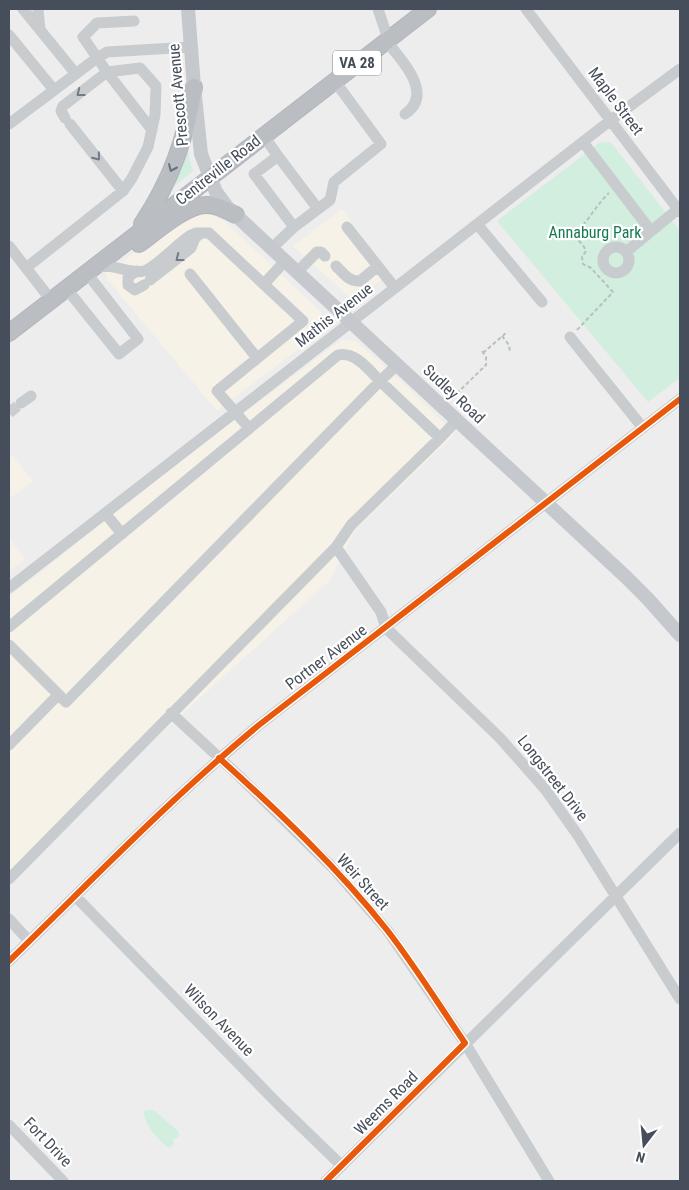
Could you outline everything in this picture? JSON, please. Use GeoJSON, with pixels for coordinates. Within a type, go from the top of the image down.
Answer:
{"type":"FeatureCollection","features":[{"type":"Feature","properties":{"kind":"highway","name":"Centreville Road"},"geometry":{"type":"LineString","coordinates":[[9,333],[209,176],[428,9]]}},
{"type":"Feature","properties":{"kind":"highway"},"geometry":{"type":"LineString","coordinates":[[134,235],[156,201],[175,163],[185,135],[194,87]]}},
{"type":"Feature","properties":{"kind":"highway"},"geometry":{"type":"LineString","coordinates":[[93,267],[125,254],[197,206],[213,205],[236,215]]}},
{"type":"Feature","properties":{"kind":"main road","name":"Prescott Avenue"},"geometry":{"type":"LineString","coordinates":[[188,9],[201,154],[209,176]]}},
{"type":"Feature","properties":{"kind":"main road","name":"Sudley Road"},"geometry":{"type":"LineString","coordinates":[[209,176],[220,198],[236,215],[648,599],[680,634]]}},
{"type":"Feature","properties":{"kind":"street"},"geometry":{"type":"LineString","coordinates":[[23,9],[76,74]]}},
{"type":"Feature","properties":{"kind":"street"},"geometry":{"type":"LineString","coordinates":[[38,9],[40,30]]}},
{"type":"Feature","properties":{"kind":"street"},"geometry":{"type":"LineString","coordinates":[[378,9],[387,40],[407,68],[417,87],[417,100],[414,107],[405,114]]}},
{"type":"Feature","properties":{"kind":"street","name":"Maple Street"},"geometry":{"type":"LineString","coordinates":[[526,9],[679,211]]}},
{"type":"Feature","properties":{"kind":"street"},"geometry":{"type":"LineString","coordinates":[[134,21],[97,23],[84,37],[107,72],[152,130]]}},
{"type":"Feature","properties":{"kind":"street"},"geometry":{"type":"LineString","coordinates":[[9,35],[54,90]]}},
{"type":"Feature","properties":{"kind":"street"},"geometry":{"type":"LineString","coordinates":[[9,124],[97,58],[108,52],[191,47]]}},
{"type":"Feature","properties":{"kind":"street"},"geometry":{"type":"LineString","coordinates":[[26,268],[123,191],[142,161],[155,115],[156,86],[140,68],[107,72],[63,106],[61,111],[123,191]]}},
{"type":"Feature","properties":{"kind":"street","name":"Mathis Avenue"},"geometry":{"type":"LineString","coordinates":[[9,588],[611,120],[680,69]]}},
{"type":"Feature","properties":{"kind":"street"},"geometry":{"type":"LineString","coordinates":[[272,248],[294,227],[330,200],[334,182],[381,144],[334,80]]}},
{"type":"Feature","properties":{"kind":"street"},"geometry":{"type":"LineString","coordinates":[[263,135],[318,209]]}},
{"type":"Feature","properties":{"kind":"street"},"geometry":{"type":"LineString","coordinates":[[583,142],[651,231]]}},
{"type":"Feature","properties":{"kind":"street"},"geometry":{"type":"LineString","coordinates":[[278,156],[254,174],[294,227]]}},
{"type":"Feature","properties":{"kind":"street"},"geometry":{"type":"LineString","coordinates":[[626,252],[679,211]]}},
{"type":"Feature","properties":{"kind":"street"},"geometry":{"type":"LineString","coordinates":[[477,224],[542,302]]}},
{"type":"Feature","properties":{"kind":"street"},"geometry":{"type":"LineString","coordinates":[[347,227],[395,288]]}},
{"type":"Feature","properties":{"kind":"street"},"geometry":{"type":"LineString","coordinates":[[66,288],[119,354],[138,339],[93,267],[103,265],[145,276],[188,237],[202,232],[212,234],[303,321],[217,391],[249,428]]}},
{"type":"Feature","properties":{"kind":"street"},"geometry":{"type":"LineString","coordinates":[[9,246],[51,300]]}},
{"type":"Feature","properties":{"kind":"street"},"geometry":{"type":"LineString","coordinates":[[297,272],[317,252],[321,252],[325,256]]}},
{"type":"Feature","properties":{"kind":"street"},"geometry":{"type":"LineString","coordinates":[[264,284],[285,261]]}},
{"type":"Feature","properties":{"kind":"street"},"geometry":{"type":"LineString","coordinates":[[336,266],[350,279],[360,281],[378,266]]}},
{"type":"Feature","properties":{"kind":"street"},"geometry":{"type":"LineString","coordinates":[[190,274],[257,358]]}},
{"type":"Feature","properties":{"kind":"street"},"geometry":{"type":"LineString","coordinates":[[570,337],[643,428]]}},
{"type":"Feature","properties":{"kind":"street"},"geometry":{"type":"LineString","coordinates":[[9,627],[338,354],[345,353],[351,355],[440,438]]}},
{"type":"Feature","properties":{"kind":"street"},"geometry":{"type":"LineString","coordinates":[[9,644],[66,702],[397,365]]}},
{"type":"Feature","properties":{"kind":"street"},"geometry":{"type":"LineString","coordinates":[[21,403],[31,396]]}},
{"type":"Feature","properties":{"kind":"street","name":"Portner Avenue"},"geometry":{"type":"LineString","coordinates":[[9,961],[182,792],[259,725],[680,399]]}},
{"type":"Feature","properties":{"kind":"street"},"geometry":{"type":"LineString","coordinates":[[9,879],[336,548],[351,525],[457,420]]}},
{"type":"Feature","properties":{"kind":"street"},"geometry":{"type":"LineString","coordinates":[[105,514],[122,534]]}},
{"type":"Feature","properties":{"kind":"street"},"geometry":{"type":"LineString","coordinates":[[336,548],[380,612],[386,628]]}},
{"type":"Feature","properties":{"kind":"street","name":"Longstreet Drive"},"geometry":{"type":"LineString","coordinates":[[386,628],[500,738],[546,789],[680,999]]}},
{"type":"Feature","properties":{"kind":"street"},"geometry":{"type":"LineString","coordinates":[[9,745],[58,694]]}},
{"type":"Feature","properties":{"kind":"street","name":"Weir Street"},"geometry":{"type":"LineString","coordinates":[[171,713],[332,867],[360,898],[404,953],[465,1043],[549,1181]]}},
{"type":"Feature","properties":{"kind":"street","name":"Weems Road"},"geometry":{"type":"LineString","coordinates":[[326,1181],[680,833]]}},
{"type":"Feature","properties":{"kind":"street","name":"Wilson Avenue"},"geometry":{"type":"LineString","coordinates":[[75,896],[278,1104],[342,1166]]}},
{"type":"Feature","properties":{"kind":"street"},"geometry":{"type":"LineString","coordinates":[[9,919],[29,941]]}},
{"type":"Feature","properties":{"kind":"street","name":"Fort Drive"},"geometry":{"type":"LineString","coordinates":[[9,1125],[63,1181]]}},
{"type":"Feature","properties":{"kind":"path"},"geometry":{"type":"LineString","coordinates":[[570,337],[613,292],[591,268],[583,264],[582,257],[586,251],[573,235],[585,225],[600,202],[617,187]]}},
{"type":"Feature","properties":{"kind":"path"},"geometry":{"type":"LineString","coordinates":[[452,398],[486,366],[487,358],[483,352],[507,332]]}},
{"type":"Feature","properties":{"kind":"path"},"geometry":{"type":"LineString","coordinates":[[502,336],[509,345],[510,352]]}},
{"type":"Feature","properties":{"kind":"shaded area"},"geometry":{"type":"Polygon","coordinates":[[[342,209],[389,274],[353,300],[293,246],[342,209]]]}},
{"type":"Feature","properties":{"kind":"shaded area"},"geometry":{"type":"Polygon","coordinates":[[[203,213],[216,216],[225,222],[321,312],[324,321],[324,326],[318,334],[217,411],[108,280],[105,272],[122,262],[182,218],[203,213]]]}},
{"type":"Feature","properties":{"kind":"shaded area"},"geometry":{"type":"Polygon","coordinates":[[[343,340],[356,341],[404,384],[455,434],[355,530],[330,580],[159,735],[9,879],[9,597],[189,455],[343,340]]]}},
{"type":"Feature","properties":{"kind":"shaded area"},"geometry":{"type":"Polygon","coordinates":[[[12,455],[33,481],[9,499],[9,458],[12,455]]]}},
{"type":"Feature","properties":{"kind":"shaded area"},"geometry":{"type":"Polygon","coordinates":[[[9,538],[25,559],[9,571],[9,538]]]}},
{"type":"Feature","properties":{"kind":"green space","name":"Annaburg Park"},"geometry":{"type":"Polygon","coordinates":[[[609,142],[680,231],[680,378],[648,402],[497,221],[599,143],[609,142]]]}},
{"type":"Feature","properties":{"kind":"green space"},"geometry":{"type":"Polygon","coordinates":[[[188,146],[193,171],[163,195],[188,146]]]}},
{"type":"Feature","properties":{"kind":"green space"},"geometry":{"type":"Polygon","coordinates":[[[152,1110],[178,1131],[179,1136],[173,1140],[174,1143],[170,1148],[157,1137],[146,1121],[144,1111],[152,1110]]]}},
{"type":"Feature","properties":{"kind":"tunnel"},"geometry":{"type":"LineString","coordinates":[[9,413],[21,403]]}},
{"type":"Feature","properties":{"kind":"cycle path"},"geometry":{"type":"LineString","coordinates":[[9,961],[194,781],[259,725],[680,399]]}},
{"type":"Feature","properties":{"kind":"cycle path"},"geometry":{"type":"LineString","coordinates":[[219,758],[307,841],[368,907],[407,958],[465,1043],[326,1181]]}}]}
